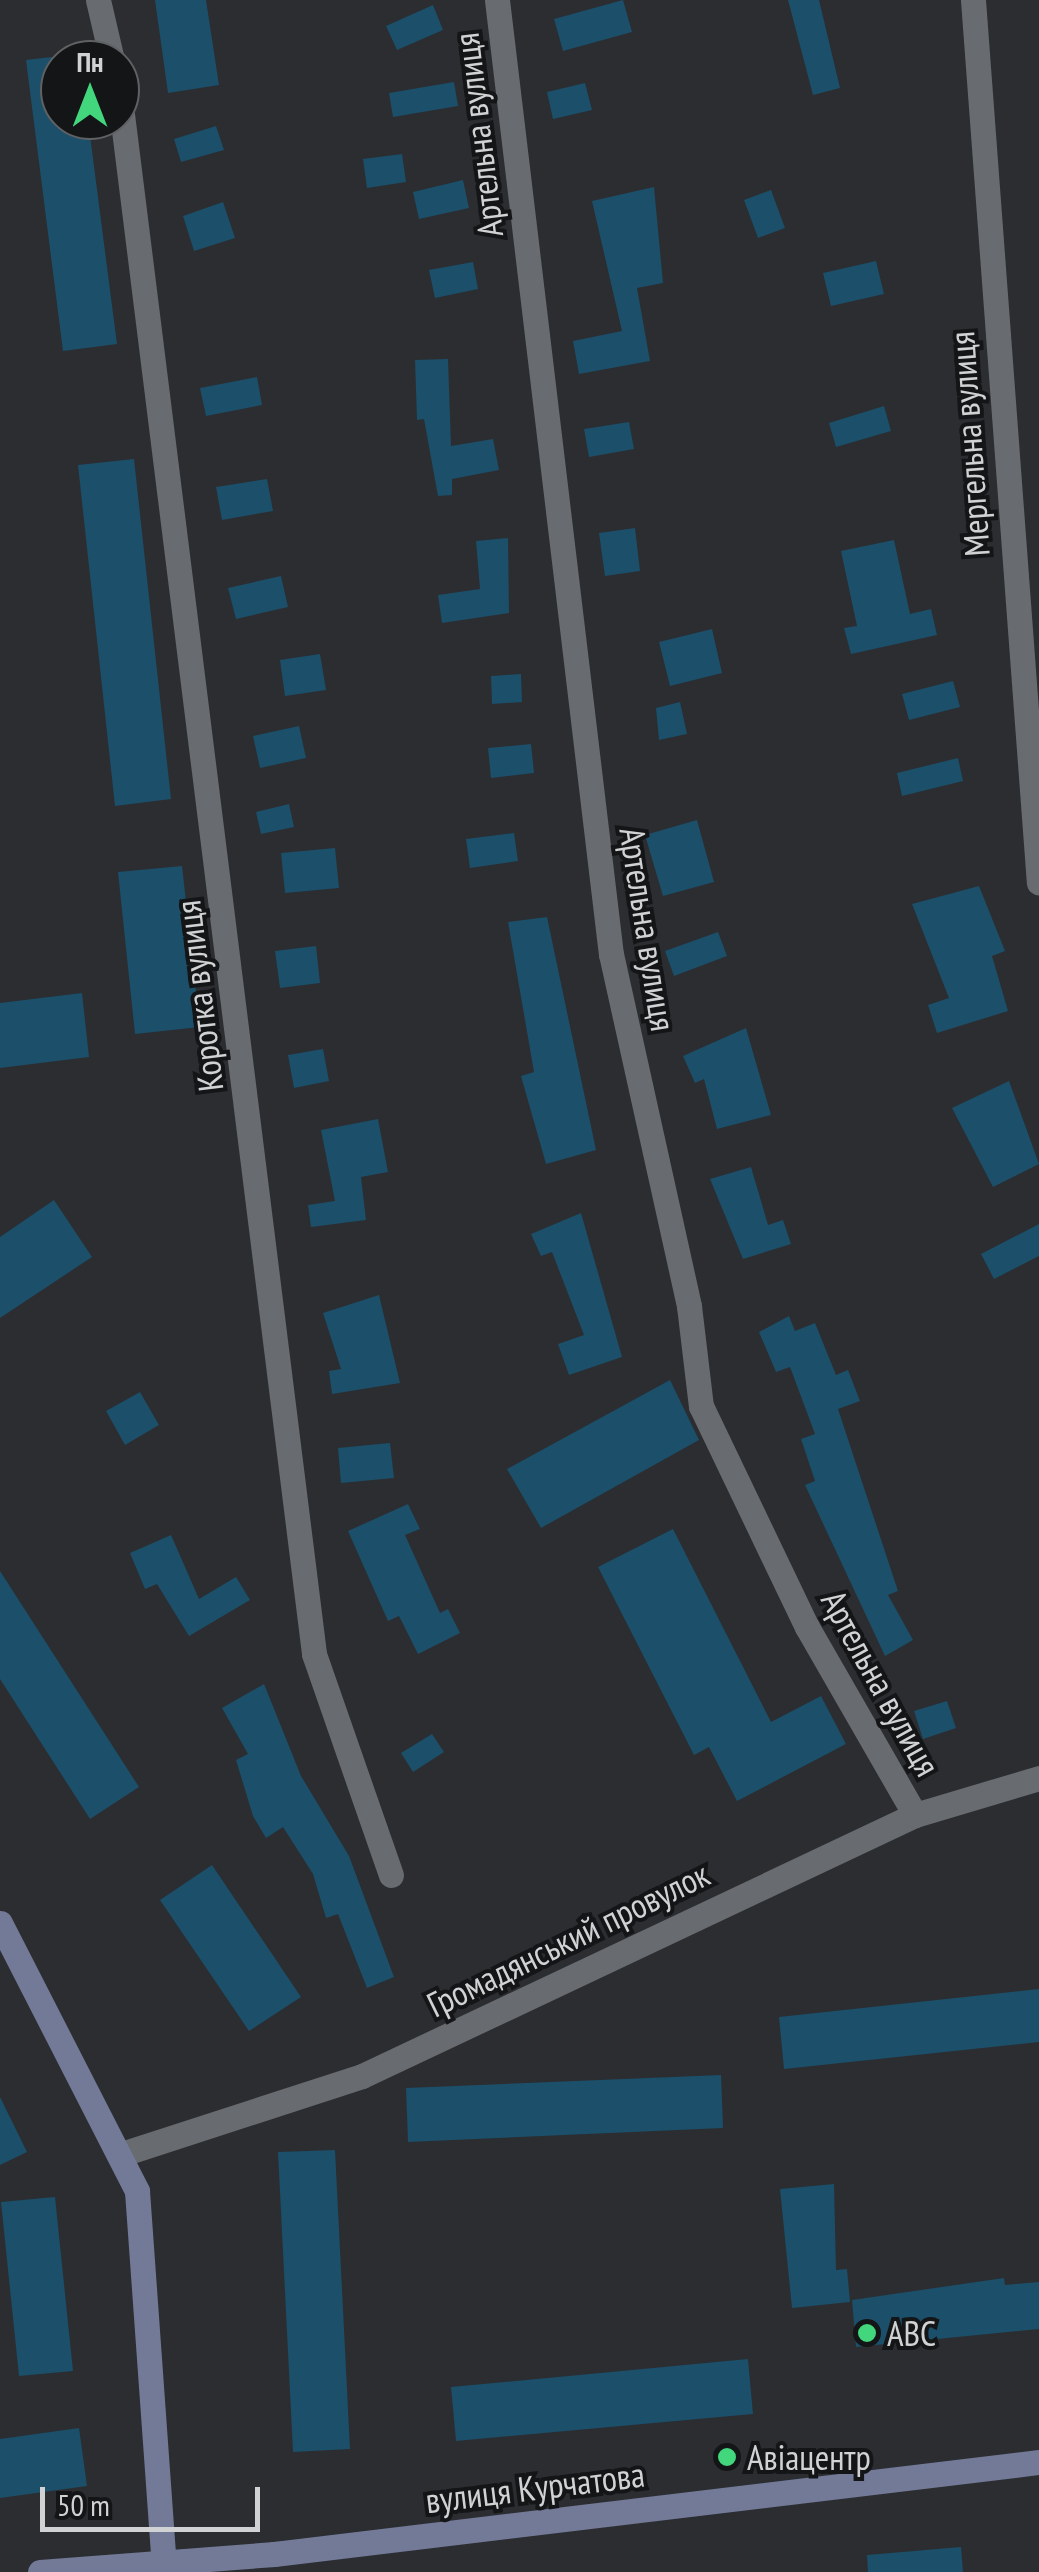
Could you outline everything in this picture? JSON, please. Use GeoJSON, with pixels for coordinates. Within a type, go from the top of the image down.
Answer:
{"type":"FeatureCollection","features":[{"type":"Feature","properties":{"kind":"main road"},"geometry":{"type":"LineString","coordinates":[[0,1923],[125,2153],[137,2192],[164,2566]]}},
{"type":"Feature","properties":{"kind":"main road","name":"вулиця Курчатова"},"geometry":{"type":"LineString","coordinates":[[40,2572],[164,2566],[1039,2462]]}},
{"type":"Feature","properties":{"kind":"street"},"geometry":{"type":"LineString","coordinates":[[98,0],[107,40]]}},
{"type":"Feature","properties":{"kind":"street","name":"Артельна вулиця"},"geometry":{"type":"LineString","coordinates":[[497,0],[611,954],[689,1306],[701,1406],[807,1627],[915,1815]]}},
{"type":"Feature","properties":{"kind":"street","name":"Мергельна вулиця"},"geometry":{"type":"LineString","coordinates":[[973,0],[1039,883]]}},
{"type":"Feature","properties":{"kind":"street","name":"Коротка вулиця"},"geometry":{"type":"LineString","coordinates":[[125,140],[314,1654],[391,1875]]}},
{"type":"Feature","properties":{"kind":"street","name":"Громадянський провулок"},"geometry":{"type":"LineString","coordinates":[[125,2153],[434,2046],[915,1815],[1039,1778]]}},
{"type":"Feature","properties":{"kind":"building"},"geometry":{"type":"Polygon","coordinates":[[[155,0],[206,0],[219,85],[168,93],[155,0]]]}},
{"type":"Feature","properties":{"kind":"building"},"geometry":{"type":"Polygon","coordinates":[[[623,0],[632,32],[563,51],[554,19],[623,0]]]}},
{"type":"Feature","properties":{"kind":"building"},"geometry":{"type":"Polygon","coordinates":[[[788,0],[819,0],[840,88],[813,95],[788,0]]]}},
{"type":"Feature","properties":{"kind":"building"},"geometry":{"type":"Polygon","coordinates":[[[433,5],[443,30],[397,50],[386,26],[433,5]]]}},
{"type":"Feature","properties":{"kind":"building"},"geometry":{"type":"Polygon","coordinates":[[[40,58],[40,140],[91,140],[117,344],[63,351],[26,60],[40,58]]]}},
{"type":"Feature","properties":{"kind":"building"},"geometry":{"type":"Polygon","coordinates":[[[454,82],[458,106],[393,117],[389,93],[454,82]]]}},
{"type":"Feature","properties":{"kind":"building"},"geometry":{"type":"Polygon","coordinates":[[[585,83],[592,110],[553,119],[547,92],[585,83]]]}},
{"type":"Feature","properties":{"kind":"building"},"geometry":{"type":"Polygon","coordinates":[[[216,126],[224,150],[181,162],[174,139],[216,126]]]}},
{"type":"Feature","properties":{"kind":"building"},"geometry":{"type":"Polygon","coordinates":[[[402,154],[406,182],[367,188],[363,159],[402,154]]]}},
{"type":"Feature","properties":{"kind":"building"},"geometry":{"type":"Polygon","coordinates":[[[463,180],[469,208],[419,219],[413,192],[463,180]]]}},
{"type":"Feature","properties":{"kind":"building"},"geometry":{"type":"Polygon","coordinates":[[[654,187],[663,283],[637,288],[650,361],[579,374],[573,341],[622,331],[592,201],[654,187]]]}},
{"type":"Feature","properties":{"kind":"building"},"geometry":{"type":"Polygon","coordinates":[[[771,190],[785,228],[758,238],[744,200],[771,190]]]}},
{"type":"Feature","properties":{"kind":"building"},"geometry":{"type":"Polygon","coordinates":[[[223,202],[235,238],[194,251],[183,216],[223,202]]]}},
{"type":"Feature","properties":{"kind":"building"},"geometry":{"type":"Polygon","coordinates":[[[876,261],[884,294],[831,306],[823,273],[876,261]]]}},
{"type":"Feature","properties":{"kind":"building"},"geometry":{"type":"Polygon","coordinates":[[[473,262],[478,289],[435,298],[429,270],[473,262]]]}},
{"type":"Feature","properties":{"kind":"building"},"geometry":{"type":"Polygon","coordinates":[[[448,359],[451,446],[493,439],[499,470],[452,479],[452,495],[438,496],[424,419],[417,420],[415,360],[448,359]]]}},
{"type":"Feature","properties":{"kind":"building"},"geometry":{"type":"Polygon","coordinates":[[[257,377],[262,405],[206,416],[200,388],[257,377]]]}},
{"type":"Feature","properties":{"kind":"building"},"geometry":{"type":"Polygon","coordinates":[[[884,406],[891,431],[836,447],[829,423],[884,406]]]}},
{"type":"Feature","properties":{"kind":"building"},"geometry":{"type":"Polygon","coordinates":[[[629,422],[634,449],[589,457],[584,429],[629,422]]]}},
{"type":"Feature","properties":{"kind":"building"},"geometry":{"type":"Polygon","coordinates":[[[134,459],[171,799],[115,806],[78,465],[134,459]]]}},
{"type":"Feature","properties":{"kind":"building"},"geometry":{"type":"Polygon","coordinates":[[[267,479],[273,511],[222,520],[216,487],[267,479]]]}},
{"type":"Feature","properties":{"kind":"building"},"geometry":{"type":"Polygon","coordinates":[[[635,528],[640,571],[605,576],[599,533],[635,528]]]}},
{"type":"Feature","properties":{"kind":"building"},"geometry":{"type":"Polygon","coordinates":[[[508,538],[509,613],[442,623],[438,595],[480,589],[476,541],[508,538]]]}},
{"type":"Feature","properties":{"kind":"building"},"geometry":{"type":"Polygon","coordinates":[[[894,540],[910,614],[931,609],[937,635],[851,654],[844,628],[857,626],[841,551],[894,540]]]}},
{"type":"Feature","properties":{"kind":"building"},"geometry":{"type":"Polygon","coordinates":[[[281,576],[288,607],[236,619],[228,588],[281,576]]]}},
{"type":"Feature","properties":{"kind":"building"},"geometry":{"type":"Polygon","coordinates":[[[712,629],[722,673],[670,686],[659,642],[712,629]]]}},
{"type":"Feature","properties":{"kind":"building"},"geometry":{"type":"Polygon","coordinates":[[[320,654],[326,690],[285,696],[280,660],[320,654]]]}},
{"type":"Feature","properties":{"kind":"building"},"geometry":{"type":"Polygon","coordinates":[[[521,674],[522,702],[492,704],[491,676],[521,674]]]}},
{"type":"Feature","properties":{"kind":"building"},"geometry":{"type":"Polygon","coordinates":[[[953,681],[960,707],[909,720],[902,694],[953,681]]]}},
{"type":"Feature","properties":{"kind":"building"},"geometry":{"type":"Polygon","coordinates":[[[680,702],[687,734],[659,740],[656,708],[680,702]]]}},
{"type":"Feature","properties":{"kind":"building"},"geometry":{"type":"Polygon","coordinates":[[[299,726],[306,758],[260,768],[253,736],[299,726]]]}},
{"type":"Feature","properties":{"kind":"building"},"geometry":{"type":"Polygon","coordinates":[[[531,744],[534,773],[491,778],[488,748],[531,744]]]}},
{"type":"Feature","properties":{"kind":"building"},"geometry":{"type":"Polygon","coordinates":[[[958,758],[963,781],[902,796],[897,773],[958,758]]]}},
{"type":"Feature","properties":{"kind":"building"},"geometry":{"type":"Polygon","coordinates":[[[289,804],[294,827],[261,834],[256,812],[289,804]]]}},
{"type":"Feature","properties":{"kind":"building"},"geometry":{"type":"Polygon","coordinates":[[[697,820],[714,882],[663,896],[645,835],[697,820]]]}},
{"type":"Feature","properties":{"kind":"building"},"geometry":{"type":"Polygon","coordinates":[[[514,833],[518,861],[470,868],[466,839],[514,833]]]}},
{"type":"Feature","properties":{"kind":"building"},"geometry":{"type":"Polygon","coordinates":[[[335,848],[339,888],[285,893],[281,853],[335,848]]]}},
{"type":"Feature","properties":{"kind":"building"},"geometry":{"type":"Polygon","coordinates":[[[182,866],[200,1027],[135,1034],[118,872],[182,866]]]}},
{"type":"Feature","properties":{"kind":"building"},"geometry":{"type":"Polygon","coordinates":[[[979,886],[1005,951],[992,956],[1008,1011],[937,1033],[928,1005],[949,998],[912,904],[979,886]]]}},
{"type":"Feature","properties":{"kind":"building"},"geometry":{"type":"Polygon","coordinates":[[[547,917],[596,1150],[546,1164],[521,1076],[534,1072],[508,922],[547,917]]]}},
{"type":"Feature","properties":{"kind":"building"},"geometry":{"type":"Polygon","coordinates":[[[718,932],[727,956],[674,976],[665,951],[718,932]]]}},
{"type":"Feature","properties":{"kind":"building"},"geometry":{"type":"Polygon","coordinates":[[[316,946],[320,983],[280,988],[275,951],[316,946]]]}},
{"type":"Feature","properties":{"kind":"building"},"geometry":{"type":"Polygon","coordinates":[[[82,993],[89,1057],[0,1068],[0,1003],[82,993]]]}},
{"type":"Feature","properties":{"kind":"building"},"geometry":{"type":"Polygon","coordinates":[[[746,1028],[771,1115],[717,1129],[704,1079],[695,1083],[683,1056],[746,1028]]]}},
{"type":"Feature","properties":{"kind":"building"},"geometry":{"type":"Polygon","coordinates":[[[323,1049],[329,1081],[294,1088],[288,1055],[323,1049]]]}},
{"type":"Feature","properties":{"kind":"building"},"geometry":{"type":"Polygon","coordinates":[[[1009,1081],[1039,1164],[993,1187],[952,1108],[1009,1081]]]}},
{"type":"Feature","properties":{"kind":"building"},"geometry":{"type":"Polygon","coordinates":[[[378,1119],[388,1172],[361,1177],[366,1220],[311,1227],[308,1205],[335,1201],[321,1130],[378,1119]]]}},
{"type":"Feature","properties":{"kind":"building"},"geometry":{"type":"Polygon","coordinates":[[[751,1167],[768,1225],[783,1220],[791,1244],[743,1259],[710,1179],[751,1167]]]}},
{"type":"Feature","properties":{"kind":"building"},"geometry":{"type":"Polygon","coordinates":[[[54,1200],[92,1257],[0,1318],[0,1237],[54,1200]]]}},
{"type":"Feature","properties":{"kind":"building"},"geometry":{"type":"Polygon","coordinates":[[[581,1213],[622,1357],[569,1375],[558,1344],[584,1335],[552,1252],[541,1256],[531,1234],[581,1213]]]}},
{"type":"Feature","properties":{"kind":"building"},"geometry":{"type":"Polygon","coordinates":[[[1039,1224],[1039,1256],[994,1279],[981,1254],[1039,1224]]]}},
{"type":"Feature","properties":{"kind":"building"},"geometry":{"type":"Polygon","coordinates":[[[379,1295],[400,1383],[332,1394],[329,1371],[341,1369],[323,1313],[379,1295]]]}},
{"type":"Feature","properties":{"kind":"building"},"geometry":{"type":"Polygon","coordinates":[[[789,1316],[795,1331],[815,1323],[836,1375],[848,1370],[860,1401],[838,1409],[898,1591],[888,1595],[913,1640],[885,1656],[805,1485],[815,1481],[801,1439],[815,1434],[790,1367],[776,1372],[759,1332],[789,1316]]]}},
{"type":"Feature","properties":{"kind":"building"},"geometry":{"type":"Polygon","coordinates":[[[670,1380],[699,1440],[541,1528],[507,1469],[670,1380]]]}},
{"type":"Feature","properties":{"kind":"building"},"geometry":{"type":"Polygon","coordinates":[[[140,1392],[159,1425],[125,1445],[106,1411],[140,1392]]]}},
{"type":"Feature","properties":{"kind":"building"},"geometry":{"type":"Polygon","coordinates":[[[390,1443],[394,1478],[341,1483],[338,1448],[390,1443]]]}},
{"type":"Feature","properties":{"kind":"building"},"geometry":{"type":"Polygon","coordinates":[[[408,1504],[420,1529],[405,1535],[440,1613],[448,1609],[460,1633],[418,1654],[399,1616],[388,1621],[348,1531],[408,1504]]]}},
{"type":"Feature","properties":{"kind":"building"},"geometry":{"type":"Polygon","coordinates":[[[673,1529],[771,1722],[821,1696],[846,1744],[737,1801],[709,1747],[694,1755],[598,1567],[673,1529]]]}},
{"type":"Feature","properties":{"kind":"building"},"geometry":{"type":"Polygon","coordinates":[[[171,1535],[199,1599],[236,1577],[250,1600],[189,1636],[157,1584],[145,1589],[130,1553],[171,1535]]]}},
{"type":"Feature","properties":{"kind":"building"},"geometry":{"type":"Polygon","coordinates":[[[0,1571],[139,1787],[90,1819],[0,1679],[0,1571]]]}},
{"type":"Feature","properties":{"kind":"building"},"geometry":{"type":"Polygon","coordinates":[[[264,1684],[301,1776],[349,1856],[394,1977],[367,1988],[338,1914],[326,1918],[313,1874],[283,1827],[266,1838],[253,1816],[236,1760],[248,1754],[222,1708],[264,1684]]]}},
{"type":"Feature","properties":{"kind":"building"},"geometry":{"type":"Polygon","coordinates":[[[947,1701],[956,1728],[923,1739],[914,1711],[947,1701]]]}},
{"type":"Feature","properties":{"kind":"building"},"geometry":{"type":"Polygon","coordinates":[[[432,1734],[444,1752],[413,1772],[401,1753],[432,1734]]]}},
{"type":"Feature","properties":{"kind":"building"},"geometry":{"type":"Polygon","coordinates":[[[212,1865],[301,1997],[249,2031],[160,1900],[212,1865]]]}},
{"type":"Feature","properties":{"kind":"building"},"geometry":{"type":"Polygon","coordinates":[[[1039,1989],[1039,2042],[784,2069],[779,2017],[1039,1989]]]}},
{"type":"Feature","properties":{"kind":"building"},"geometry":{"type":"Polygon","coordinates":[[[721,2075],[723,2128],[408,2142],[406,2088],[721,2075]]]}},
{"type":"Feature","properties":{"kind":"building"},"geometry":{"type":"Polygon","coordinates":[[[0,2097],[27,2152],[0,2165],[0,2097]]]}},
{"type":"Feature","properties":{"kind":"building"},"geometry":{"type":"Polygon","coordinates":[[[335,2150],[350,2449],[293,2452],[278,2152],[335,2150]]]}},
{"type":"Feature","properties":{"kind":"building"},"geometry":{"type":"Polygon","coordinates":[[[834,2184],[836,2270],[847,2269],[850,2302],[792,2308],[780,2189],[834,2184]]]}},
{"type":"Feature","properties":{"kind":"building"},"geometry":{"type":"Polygon","coordinates":[[[55,2197],[73,2371],[19,2376],[1,2202],[55,2197]]]}},
{"type":"Feature","properties":{"kind":"building"},"geometry":{"type":"Polygon","coordinates":[[[1004,2278],[1005,2285],[1039,2282],[1039,2329],[856,2347],[852,2300],[1004,2278]]]}},
{"type":"Feature","properties":{"kind":"building"},"geometry":{"type":"Polygon","coordinates":[[[748,2359],[753,2414],[456,2441],[451,2387],[748,2359]]]}},
{"type":"Feature","properties":{"kind":"building"},"geometry":{"type":"Polygon","coordinates":[[[79,2428],[87,2486],[0,2498],[0,2439],[79,2428]]]}},
{"type":"Feature","properties":{"kind":"building"},"geometry":{"type":"Polygon","coordinates":[[[961,2547],[963,2572],[868,2572],[867,2555],[961,2547]]]}},
{"type":"Feature","properties":{"kind":"place","name":"ABC"},"geometry":{"type":"Point","coordinates":[867,2333]}},
{"type":"Feature","properties":{"kind":"place","name":"Авіацентр"},"geometry":{"type":"Point","coordinates":[727,2457]}}]}
